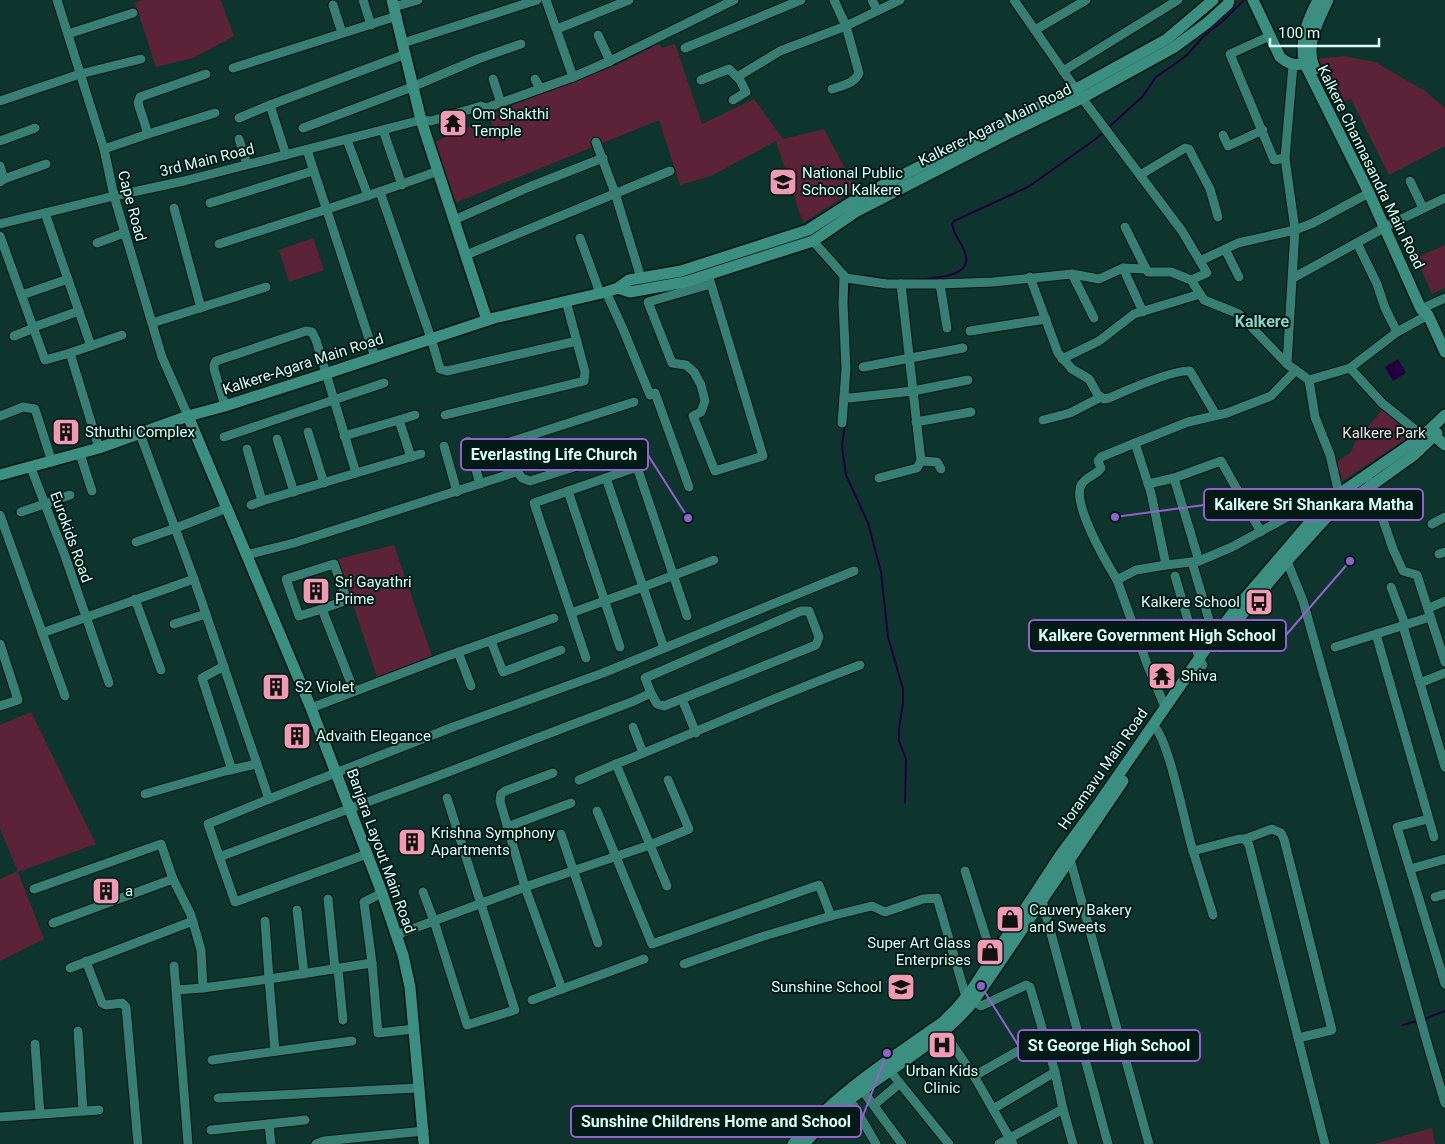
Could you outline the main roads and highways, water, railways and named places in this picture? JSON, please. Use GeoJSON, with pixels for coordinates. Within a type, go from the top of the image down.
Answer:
{"type":"FeatureCollection","features":[{"type":"Feature","properties":{"kind":"waterway"},"geometry":{"type":"LineString","coordinates":[[1109,127],[1142,97],[1156,77],[1186,56],[1203,37],[1244,0]]}},
{"type":"Feature","properties":{"kind":"waterway"},"geometry":{"type":"LineString","coordinates":[[909,280],[947,276],[963,268],[966,262],[965,253],[953,228],[952,224],[954,221],[1028,187],[1104,132]]}},
{"type":"Feature","properties":{"kind":"waterway"},"geometry":{"type":"LineString","coordinates":[[865,276],[895,280]]}},
{"type":"Feature","properties":{"kind":"waterway"},"geometry":{"type":"LineString","coordinates":[[847,306],[850,281]]}},
{"type":"Feature","properties":{"kind":"waterway"},"geometry":{"type":"LineString","coordinates":[[849,352],[850,365]]}},
{"type":"Feature","properties":{"kind":"waterway"},"geometry":{"type":"LineString","coordinates":[[845,424],[842,446],[846,475],[868,523],[881,572],[888,637],[903,689],[899,741],[906,759],[905,803]]}},
{"type":"Feature","properties":{"kind":"waterway"},"geometry":{"type":"LineString","coordinates":[[1424,1019],[1445,1011]]}},
{"type":"Feature","properties":{"kind":"waterway"},"geometry":{"type":"LineString","coordinates":[[1403,1025],[1417,1021]]}},
{"type":"Feature","properties":{"kind":"place","name":"Om Shakthi Temple"},"geometry":{"type":"Point","coordinates":[453,123]}},
{"type":"Feature","properties":{"kind":"place","name":"National Public School Kalkere"},"geometry":{"type":"Point","coordinates":[783,182]}},
{"type":"Feature","properties":{"kind":"place","name":"Sthuthi Complex"},"geometry":{"type":"Point","coordinates":[66,432]}},
{"type":"Feature","properties":{"kind":"place","name":"Kalkere Sri Shankara Matha"},"geometry":{"type":"Point","coordinates":[1115,517]}},
{"type":"Feature","properties":{"kind":"place","name":"Everlasting Life Church"},"geometry":{"type":"Point","coordinates":[688,518]}},
{"type":"Feature","properties":{"kind":"place","name":"Kalkere Government High School"},"geometry":{"type":"Point","coordinates":[1350,561]}},
{"type":"Feature","properties":{"kind":"place","name":"Sri Gayathri Prime"},"geometry":{"type":"Point","coordinates":[316,591]}},
{"type":"Feature","properties":{"kind":"place","name":"Kalkere School"},"geometry":{"type":"Point","coordinates":[1259,602]}},
{"type":"Feature","properties":{"kind":"place","name":"Shiva"},"geometry":{"type":"Point","coordinates":[1162,676]}},
{"type":"Feature","properties":{"kind":"place","name":"S2 Violet"},"geometry":{"type":"Point","coordinates":[276,687]}},
{"type":"Feature","properties":{"kind":"place","name":"Advaith Elegance"},"geometry":{"type":"Point","coordinates":[297,736]}},
{"type":"Feature","properties":{"kind":"place","name":"Krishna Symphony Apartments"},"geometry":{"type":"Point","coordinates":[412,842]}},
{"type":"Feature","properties":{"kind":"place","name":"a"},"geometry":{"type":"Point","coordinates":[106,891]}},
{"type":"Feature","properties":{"kind":"place","name":"Cauvery Bakery and Sweets"},"geometry":{"type":"Point","coordinates":[1010,919]}},
{"type":"Feature","properties":{"kind":"place","name":"Super Art Glass Enterprises"},"geometry":{"type":"Point","coordinates":[990,952]}},
{"type":"Feature","properties":{"kind":"place","name":"St George High School"},"geometry":{"type":"Point","coordinates":[981,986]}},
{"type":"Feature","properties":{"kind":"place","name":"Sunshine School"},"geometry":{"type":"Point","coordinates":[901,987]}},
{"type":"Feature","properties":{"kind":"place","name":"Urban Kids Clinic"},"geometry":{"type":"Point","coordinates":[942,1045]}},
{"type":"Feature","properties":{"kind":"place","name":"Sunshine Childrens Home and School"},"geometry":{"type":"Point","coordinates":[887,1053]}},
{"type":"Feature","properties":{"kind":"district","name":"Kalkere"},"geometry":{"type":"Point","coordinates":[1262,321]}},
{"type":"Feature","properties":{"kind":"park label","name":"Kalkere Park"},"geometry":{"type":"Point","coordinates":[1384,433]}}]}
